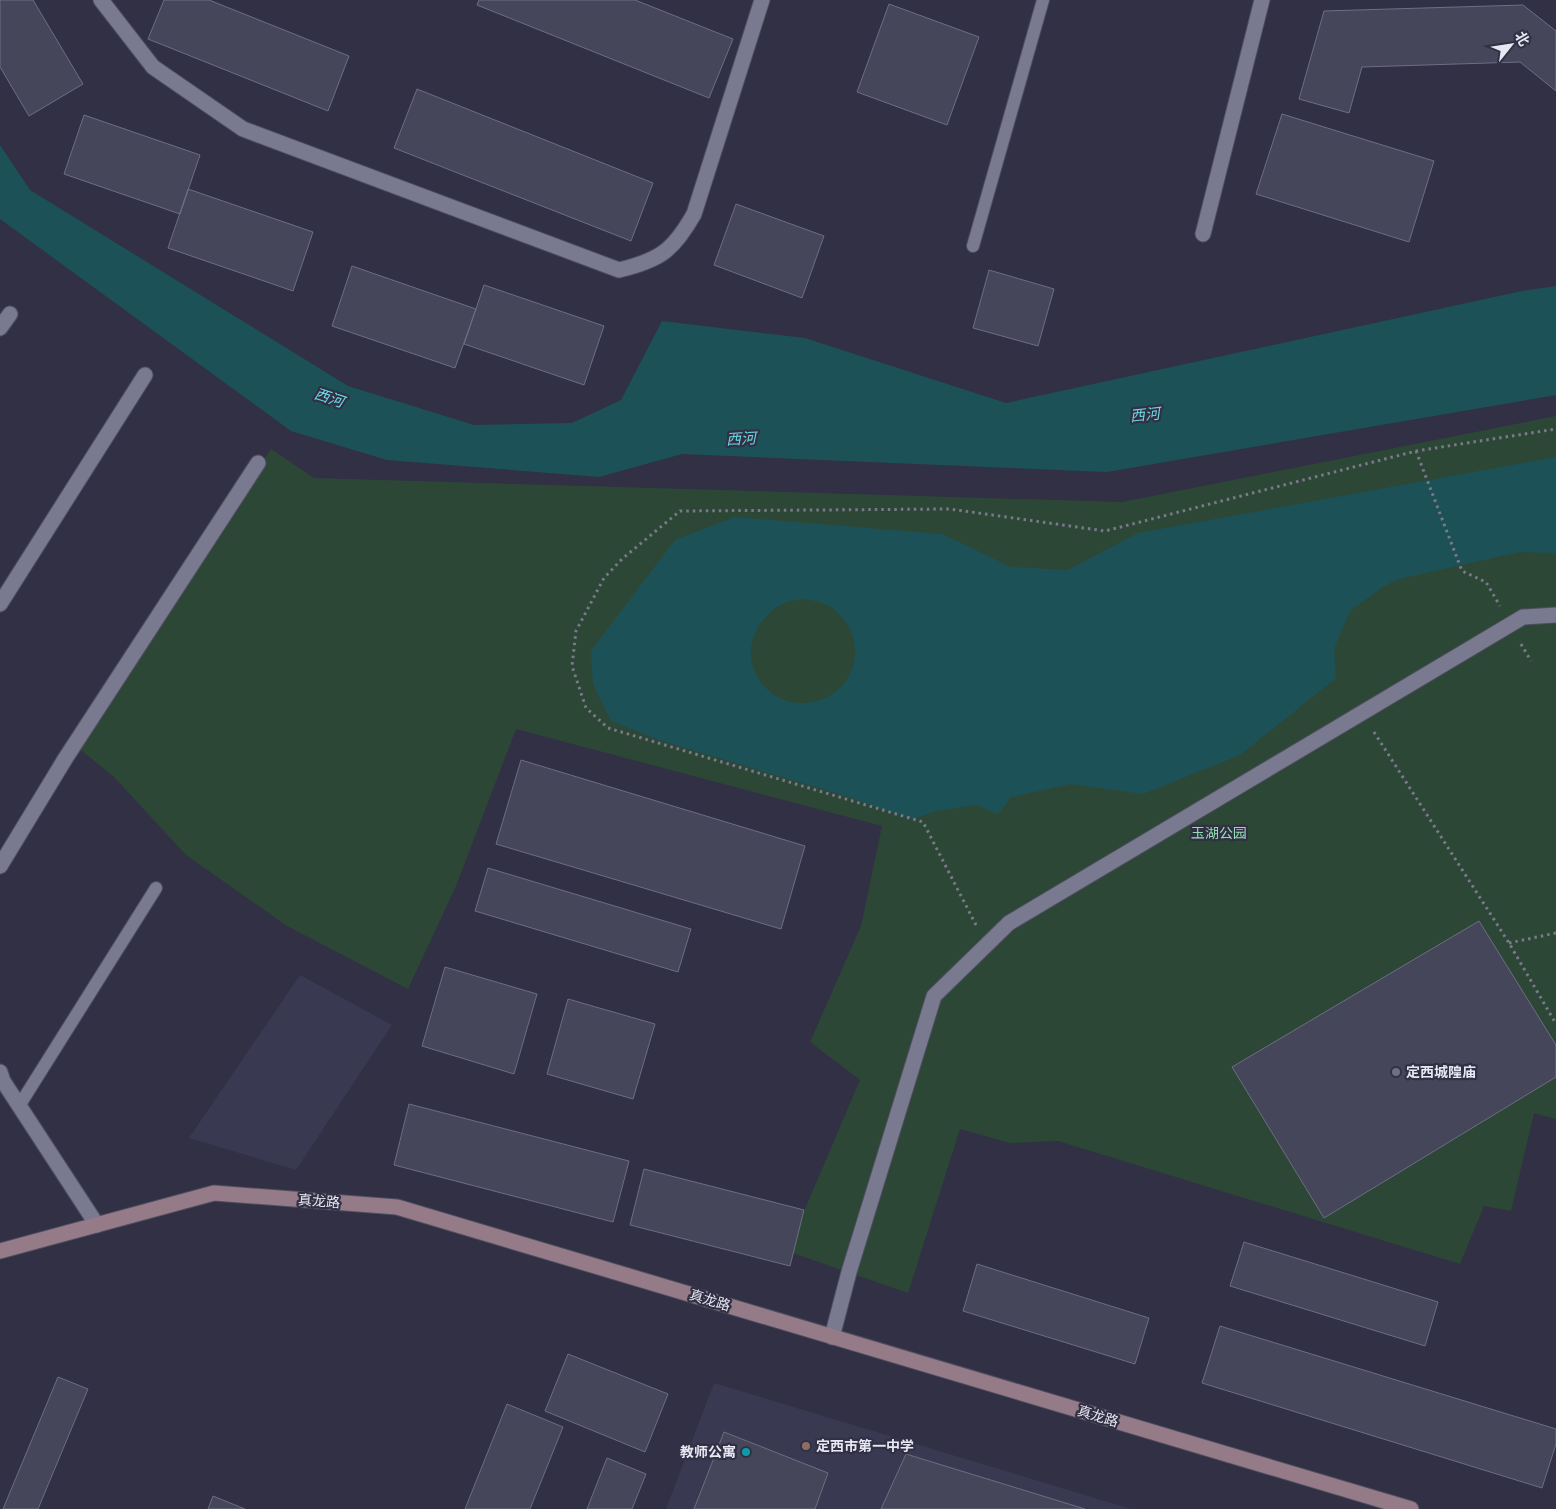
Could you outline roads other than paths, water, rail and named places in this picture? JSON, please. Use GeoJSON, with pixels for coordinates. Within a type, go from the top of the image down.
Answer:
{"type":"FeatureCollection","features":[{"type":"Feature","properties":{"kind":"main road","name":"真龙路"},"geometry":{"type":"LineString","coordinates":[[0,1251],[214,1193],[397,1207],[1411,1509]]}},
{"type":"Feature","properties":{"kind":"street"},"geometry":{"type":"LineString","coordinates":[[101,0],[153,67],[243,129],[619,270],[643,264],[665,253],[682,235],[694,214],[762,0]]}},
{"type":"Feature","properties":{"kind":"street"},"geometry":{"type":"LineString","coordinates":[[1203,234],[1262,0]]}},
{"type":"Feature","properties":{"kind":"street"},"geometry":{"type":"LineString","coordinates":[[0,328],[10,314]]}},
{"type":"Feature","properties":{"kind":"street"},"geometry":{"type":"LineString","coordinates":[[0,604],[145,375]]}},
{"type":"Feature","properties":{"kind":"street"},"geometry":{"type":"LineString","coordinates":[[0,866],[71,751],[258,463]]}},
{"type":"Feature","properties":{"kind":"street"},"geometry":{"type":"LineString","coordinates":[[832,1337],[849,1272],[934,996],[1009,923],[1523,617],[1556,615]]}},
{"type":"Feature","properties":{"kind":"street"},"geometry":{"type":"LineString","coordinates":[[0,1072],[3,1081],[97,1225]]}},
{"type":"Feature","properties":{"kind":"lane"},"geometry":{"type":"LineString","coordinates":[[974,246],[1043,0]]}},
{"type":"Feature","properties":{"kind":"lane"},"geometry":{"type":"LineString","coordinates":[[19,1106],[156,888]]}},
{"type":"Feature","properties":{"kind":"water","name":"西河"},"geometry":{"type":"Polygon","coordinates":[[[0,145],[30,190],[348,386],[474,425],[572,423],[621,400],[662,321],[805,338],[1006,403],[1522,291],[1556,286],[1556,395],[1107,472],[682,454],[599,477],[387,460],[291,431],[0,219],[0,145]]]}},
{"type":"Feature","properties":{"kind":"water"},"geometry":{"type":"Polygon","coordinates":[[[1556,457],[1556,553],[1519,552],[1399,579],[1384,586],[1350,611],[1334,649],[1336,678],[1240,755],[1143,794],[1070,784],[1011,797],[998,814],[976,805],[936,811],[913,819],[842,795],[659,740],[611,721],[593,684],[591,651],[675,540],[735,517],[942,534],[1011,567],[1068,570],[1138,533],[1556,457]],[[804,599],[782,604],[766,616],[755,633],[751,652],[755,672],[761,683],[770,692],[791,702],[808,703],[824,699],[846,681],[853,668],[855,653],[853,638],[842,616],[826,604],[804,599]]]}},
{"type":"Feature","properties":{"kind":"place","name":"定西城隍庙"},"geometry":{"type":"Point","coordinates":[1396,1072]}},
{"type":"Feature","properties":{"kind":"place","name":"定西市第一中学"},"geometry":{"type":"Point","coordinates":[806,1446]}},
{"type":"Feature","properties":{"kind":"place","name":"教师公寓"},"geometry":{"type":"Point","coordinates":[746,1452]}},
{"type":"Feature","properties":{"kind":"park label","name":"玉湖公园"},"geometry":{"type":"Point","coordinates":[1219,833]}}]}
